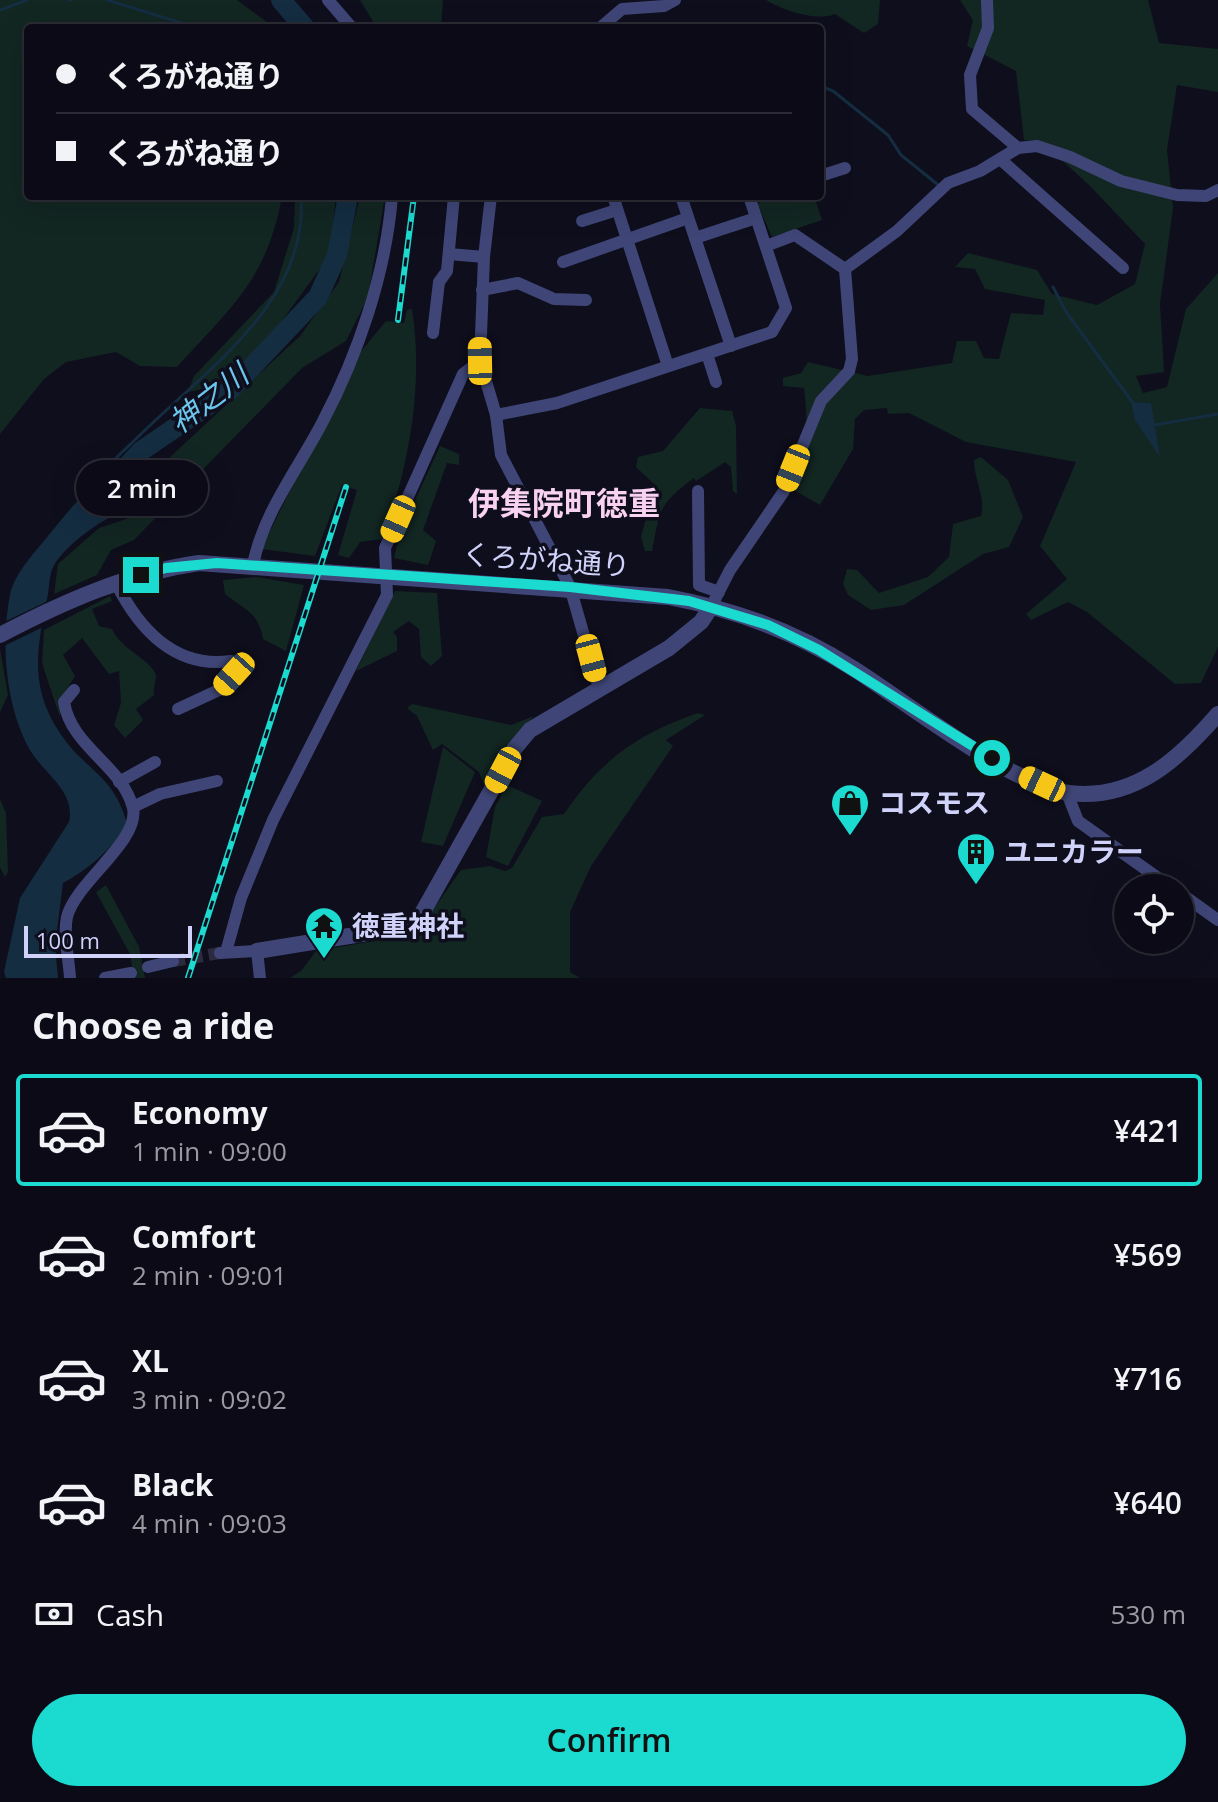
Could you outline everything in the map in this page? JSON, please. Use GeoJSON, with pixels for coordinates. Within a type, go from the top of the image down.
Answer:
{"type":"FeatureCollection","features":[{"type":"Feature","properties":{"kind":"street"},"geometry":{"type":"LineString","coordinates":[[328,0],[349,24]]}},
{"type":"Feature","properties":{"kind":"street"},"geometry":{"type":"LineString","coordinates":[[604,24],[624,4],[664,6],[675,0]]}},
{"type":"Feature","properties":{"kind":"street"},"geometry":{"type":"LineString","coordinates":[[987,0],[988,28],[970,75],[972,109],[1018,148]]}},
{"type":"Feature","properties":{"kind":"street"},"geometry":{"type":"LineString","coordinates":[[845,269],[897,231],[948,183],[1018,148],[1037,146],[1070,157],[1121,181],[1177,195],[1206,196],[1218,190]]}},
{"type":"Feature","properties":{"kind":"street"},"geometry":{"type":"LineString","coordinates":[[1000,159],[1123,268]]}},
{"type":"Feature","properties":{"kind":"street"},"geometry":{"type":"LineString","coordinates":[[824,175],[845,168]]}},
{"type":"Feature","properties":{"kind":"street"},"geometry":{"type":"LineString","coordinates":[[253,565],[278,502],[332,402],[367,314],[377,284],[391,200]]}},
{"type":"Feature","properties":{"kind":"street"},"geometry":{"type":"LineString","coordinates":[[433,333],[439,282],[447,271],[454,200]]}},
{"type":"Feature","properties":{"kind":"street"},"geometry":{"type":"LineString","coordinates":[[491,200],[484,257],[480,361],[496,415],[501,455],[570,587],[599,688]]}},
{"type":"Feature","properties":{"kind":"street"},"geometry":{"type":"LineString","coordinates":[[614,200],[668,366]]}},
{"type":"Feature","properties":{"kind":"street"},"geometry":{"type":"LineString","coordinates":[[682,200],[731,346]]}},
{"type":"Feature","properties":{"kind":"street"},"geometry":{"type":"LineString","coordinates":[[496,415],[557,403],[772,332],[786,308],[752,200]]}},
{"type":"Feature","properties":{"kind":"street"},"geometry":{"type":"LineString","coordinates":[[582,221],[617,210]]}},
{"type":"Feature","properties":{"kind":"street"},"geometry":{"type":"LineString","coordinates":[[563,262],[688,218]]}},
{"type":"Feature","properties":{"kind":"street"},"geometry":{"type":"LineString","coordinates":[[695,238],[756,218]]}},
{"type":"Feature","properties":{"kind":"street"},"geometry":{"type":"LineString","coordinates":[[766,246],[795,235],[845,269]]}},
{"type":"Feature","properties":{"kind":"street"},"geometry":{"type":"LineString","coordinates":[[449,254],[484,257]]}},
{"type":"Feature","properties":{"kind":"street"},"geometry":{"type":"LineString","coordinates":[[480,361],[463,374],[385,548],[387,595],[273,820],[241,898],[223,953],[257,951],[409,925],[420,917],[515,748],[530,730],[669,648],[701,622],[784,491],[821,401],[849,371],[852,359],[845,269]]}},
{"type":"Feature","properties":{"kind":"street"},"geometry":{"type":"LineString","coordinates":[[482,290],[518,283],[554,299],[586,300]]}},
{"type":"Feature","properties":{"kind":"street"},"geometry":{"type":"LineString","coordinates":[[707,354],[716,382]]}},
{"type":"Feature","properties":{"kind":"street"},"geometry":{"type":"LineString","coordinates":[[698,491],[699,585],[719,592]]}},
{"type":"Feature","properties":{"kind":"street","name":"くろがね通り"},"geometry":{"type":"LineString","coordinates":[[0,635],[109,585],[166,568],[199,563],[570,587],[668,597],[768,625],[819,650],[851,667],[967,744],[1018,773],[1067,793],[1111,790],[1150,777],[1187,749],[1218,714]]}},
{"type":"Feature","properties":{"kind":"street"},"geometry":{"type":"LineString","coordinates":[[109,585],[162,644],[179,655],[218,663],[231,661],[234,674],[221,689],[178,709]]}},
{"type":"Feature","properties":{"kind":"street"},"geometry":{"type":"LineString","coordinates":[[70,978],[67,917],[76,899],[124,838],[133,818],[133,807],[119,782],[80,741],[67,719],[64,702],[74,690]]}},
{"type":"Feature","properties":{"kind":"street"},"geometry":{"type":"LineString","coordinates":[[119,782],[155,762]]}},
{"type":"Feature","properties":{"kind":"street"},"geometry":{"type":"LineString","coordinates":[[133,807],[160,794],[217,781]]}},
{"type":"Feature","properties":{"kind":"street"},"geometry":{"type":"LineString","coordinates":[[1067,793],[1078,821],[1152,874]]}},
{"type":"Feature","properties":{"kind":"street"},"geometry":{"type":"LineString","coordinates":[[1194,903],[1218,920]]}},
{"type":"Feature","properties":{"kind":"street"},"geometry":{"type":"LineString","coordinates":[[257,951],[260,978]]}},
{"type":"Feature","properties":{"kind":"street"},"geometry":{"type":"LineString","coordinates":[[148,967],[173,961]]}},
{"type":"Feature","properties":{"kind":"street"},"geometry":{"type":"LineString","coordinates":[[105,978],[131,973]]}},
{"type":"Feature","properties":{"kind":"green space"},"geometry":{"type":"Polygon","coordinates":[[[0,0],[237,0],[270,24],[24,24],[24,200],[281,200],[267,250],[256,271],[230,309],[177,367],[140,366],[116,352],[66,362],[44,379],[0,434],[0,0]]]}},
{"type":"Feature","properties":{"kind":"green space"},"geometry":{"type":"Polygon","coordinates":[[[360,0],[443,0],[441,24],[375,24],[360,0]]]}},
{"type":"Feature","properties":{"kind":"green space"},"geometry":{"type":"Polygon","coordinates":[[[766,0],[880,0],[878,24],[864,33],[835,14],[819,17],[800,14],[766,0]]]}},
{"type":"Feature","properties":{"kind":"green space"},"geometry":{"type":"Polygon","coordinates":[[[960,0],[1148,0],[1159,43],[1218,49],[1218,92],[1177,85],[1167,150],[1173,208],[1160,304],[1164,372],[1136,376],[1143,393],[1167,387],[1186,309],[1218,273],[1218,647],[1201,683],[1175,684],[1087,612],[1068,602],[1031,620],[1026,614],[1067,579],[1040,546],[1076,462],[966,442],[909,413],[888,414],[887,408],[864,410],[855,419],[853,449],[820,505],[792,489],[805,440],[804,388],[783,386],[783,378],[801,373],[808,362],[868,376],[952,363],[957,341],[976,341],[984,358],[999,359],[1011,313],[1043,315],[1045,300],[985,289],[975,269],[955,267],[968,253],[1037,270],[1052,294],[1097,305],[1135,284],[1145,244],[1090,186],[1041,141],[1024,140],[1016,71],[967,46],[973,20],[960,0]]]}},
{"type":"Feature","properties":{"kind":"green space"},"geometry":{"type":"Polygon","coordinates":[[[295,200],[336,200],[330,255],[270,337],[219,386],[188,392],[194,376],[274,292],[294,228],[295,200]]]}},
{"type":"Feature","properties":{"kind":"green space"},"geometry":{"type":"Polygon","coordinates":[[[359,200],[384,200],[368,297],[346,341],[302,368],[134,540],[111,550],[97,575],[54,594],[58,564],[99,528],[135,516],[154,472],[300,336],[339,282],[359,200]]]}},
{"type":"Feature","properties":{"kind":"green space"},"geometry":{"type":"Polygon","coordinates":[[[760,200],[815,200],[822,220],[772,237],[758,205],[760,200]]]}},
{"type":"Feature","properties":{"kind":"green space"},"geometry":{"type":"Polygon","coordinates":[[[412,309],[416,367],[412,426],[400,484],[382,539],[360,542],[349,558],[338,555],[357,490],[342,485],[315,556],[261,549],[358,355],[386,321],[404,323],[407,310],[412,309]]]}},
{"type":"Feature","properties":{"kind":"green space"},"geometry":{"type":"Polygon","coordinates":[[[700,408],[732,411],[736,426],[737,494],[733,491],[731,467],[725,462],[696,481],[694,478],[667,501],[652,551],[645,551],[641,537],[655,485],[636,467],[638,457],[663,451],[700,408]]]}},
{"type":"Feature","properties":{"kind":"green space"},"geometry":{"type":"Polygon","coordinates":[[[440,446],[459,454],[459,465],[447,463],[423,530],[436,541],[428,565],[394,558],[400,533],[440,446]]]}},
{"type":"Feature","properties":{"kind":"green space"},"geometry":{"type":"Polygon","coordinates":[[[981,457],[1008,480],[1023,517],[1009,547],[983,554],[904,605],[871,610],[848,595],[843,584],[847,569],[857,570],[879,593],[928,577],[949,557],[953,524],[981,516],[982,502],[974,460],[981,457]]]}},
{"type":"Feature","properties":{"kind":"green space"},"geometry":{"type":"Polygon","coordinates":[[[256,577],[304,585],[286,651],[263,639],[254,617],[225,594],[223,580],[256,577]]]}},
{"type":"Feature","properties":{"kind":"green space"},"geometry":{"type":"Polygon","coordinates":[[[395,591],[437,593],[442,656],[431,666],[421,657],[419,629],[409,621],[393,632],[397,637],[397,651],[356,671],[395,591]]]}},
{"type":"Feature","properties":{"kind":"green space"},"geometry":{"type":"Polygon","coordinates":[[[110,596],[112,601],[92,609],[99,626],[112,629],[122,643],[150,665],[156,676],[154,695],[136,709],[143,720],[125,738],[114,725],[121,703],[119,671],[109,674],[82,638],[63,655],[75,676],[61,698],[60,717],[42,663],[44,630],[110,596]]]}},
{"type":"Feature","properties":{"kind":"green space"},"geometry":{"type":"Polygon","coordinates":[[[0,649],[8,695],[0,712],[0,649]]]}},
{"type":"Feature","properties":{"kind":"green space"},"geometry":{"type":"Polygon","coordinates":[[[412,704],[511,725],[534,716],[497,758],[485,788],[479,772],[442,744],[433,750],[417,716],[407,708],[412,704]]]}},
{"type":"Feature","properties":{"kind":"green space"},"geometry":{"type":"Polygon","coordinates":[[[698,713],[705,715],[666,740],[673,746],[591,866],[570,912],[570,972],[580,978],[290,978],[302,970],[316,951],[402,936],[422,925],[461,870],[490,866],[505,871],[512,868],[542,817],[564,814],[606,764],[638,740],[698,713]]]}},
{"type":"Feature","properties":{"kind":"green space"},"geometry":{"type":"Polygon","coordinates":[[[443,747],[475,772],[443,846],[421,842],[443,747]]]}},
{"type":"Feature","properties":{"kind":"green space"},"geometry":{"type":"Polygon","coordinates":[[[507,785],[542,801],[508,866],[486,857],[495,807],[507,785]]]}},
{"type":"Feature","properties":{"kind":"green space"},"geometry":{"type":"Polygon","coordinates":[[[0,799],[6,813],[8,872],[5,877],[0,867],[0,799]]]}},
{"type":"Feature","properties":{"kind":"green space"},"geometry":{"type":"Polygon","coordinates":[[[106,885],[139,947],[145,978],[134,978],[130,954],[96,892],[106,885]]]}},
{"type":"Feature","properties":{"kind":"water"},"geometry":{"type":"Polygon","coordinates":[[[1131,402],[1151,403],[1160,457],[1135,420],[1131,402]]]}},
{"type":"Feature","properties":{"kind":"water"},"geometry":{"type":"Polygon","coordinates":[[[101,485],[126,508],[81,536],[53,567],[39,647],[39,679],[42,696],[58,730],[107,783],[128,827],[82,872],[63,883],[55,946],[58,978],[6,978],[4,972],[20,898],[69,822],[70,811],[63,792],[30,750],[15,713],[6,651],[11,590],[24,566],[69,510],[101,485]]]}},
{"type":"Feature","properties":{"kind":"pier"},"geometry":{"type":"Polygon","coordinates":[[[50,600],[43,627],[0,648],[0,624],[50,600]]]}},
{"type":"Feature","properties":{"kind":"waterway"},"geometry":{"type":"LineString","coordinates":[[0,10],[27,0]]}},
{"type":"Feature","properties":{"kind":"waterway"},"geometry":{"type":"LineString","coordinates":[[107,0],[185,24]]}},
{"type":"Feature","properties":{"kind":"waterway","name":"神之川"},"geometry":{"type":"LineString","coordinates":[[281,0],[302,24]]}},
{"type":"Feature","properties":{"kind":"waterway"},"geometry":{"type":"LineString","coordinates":[[824,88],[833,91],[888,135],[901,155],[937,184]]}},
{"type":"Feature","properties":{"kind":"waterway"},"geometry":{"type":"LineString","coordinates":[[92,490],[113,461],[222,358],[249,330],[271,300],[289,268],[299,234],[301,200]]}},
{"type":"Feature","properties":{"kind":"waterway","name":"神之川"},"geometry":{"type":"LineString","coordinates":[[87,509],[141,451],[229,391],[318,297],[337,255],[347,200]]}},
{"type":"Feature","properties":{"kind":"waterway"},"geometry":{"type":"LineString","coordinates":[[1053,287],[1066,312],[1133,403]]}},
{"type":"Feature","properties":{"kind":"waterway"},"geometry":{"type":"LineString","coordinates":[[1155,425],[1218,414]]}},
{"type":"Feature","properties":{"kind":"tunnel"},"geometry":{"type":"LineString","coordinates":[[173,961],[220,953]]}},
{"type":"Feature","properties":{"kind":"railway"},"geometry":{"type":"LineString","coordinates":[[398,320],[413,200]]}},
{"type":"Feature","properties":{"kind":"railway"},"geometry":{"type":"LineString","coordinates":[[188,978],[346,487]]}},
{"type":"Feature","properties":{"kind":"place","name":"コスモス"},"geometry":{"type":"Point","coordinates":[850,837]}},
{"type":"Feature","properties":{"kind":"place","name":"ユニカラー"},"geometry":{"type":"Point","coordinates":[976,886]}},
{"type":"Feature","properties":{"kind":"place","name":"徳重神社"},"geometry":{"type":"Point","coordinates":[324,960]}},
{"type":"Feature","properties":{"kind":"district","name":"伊集院町徳重"},"geometry":{"type":"Point","coordinates":[564,504]}},
{"type":"Feature","properties":{"kind":"route"},"geometry":{"type":"LineString","coordinates":[[141,575],[166,568],[217,563],[570,587],[642,593],[689,601],[768,625],[819,650],[851,667],[992,758]]}}]}
